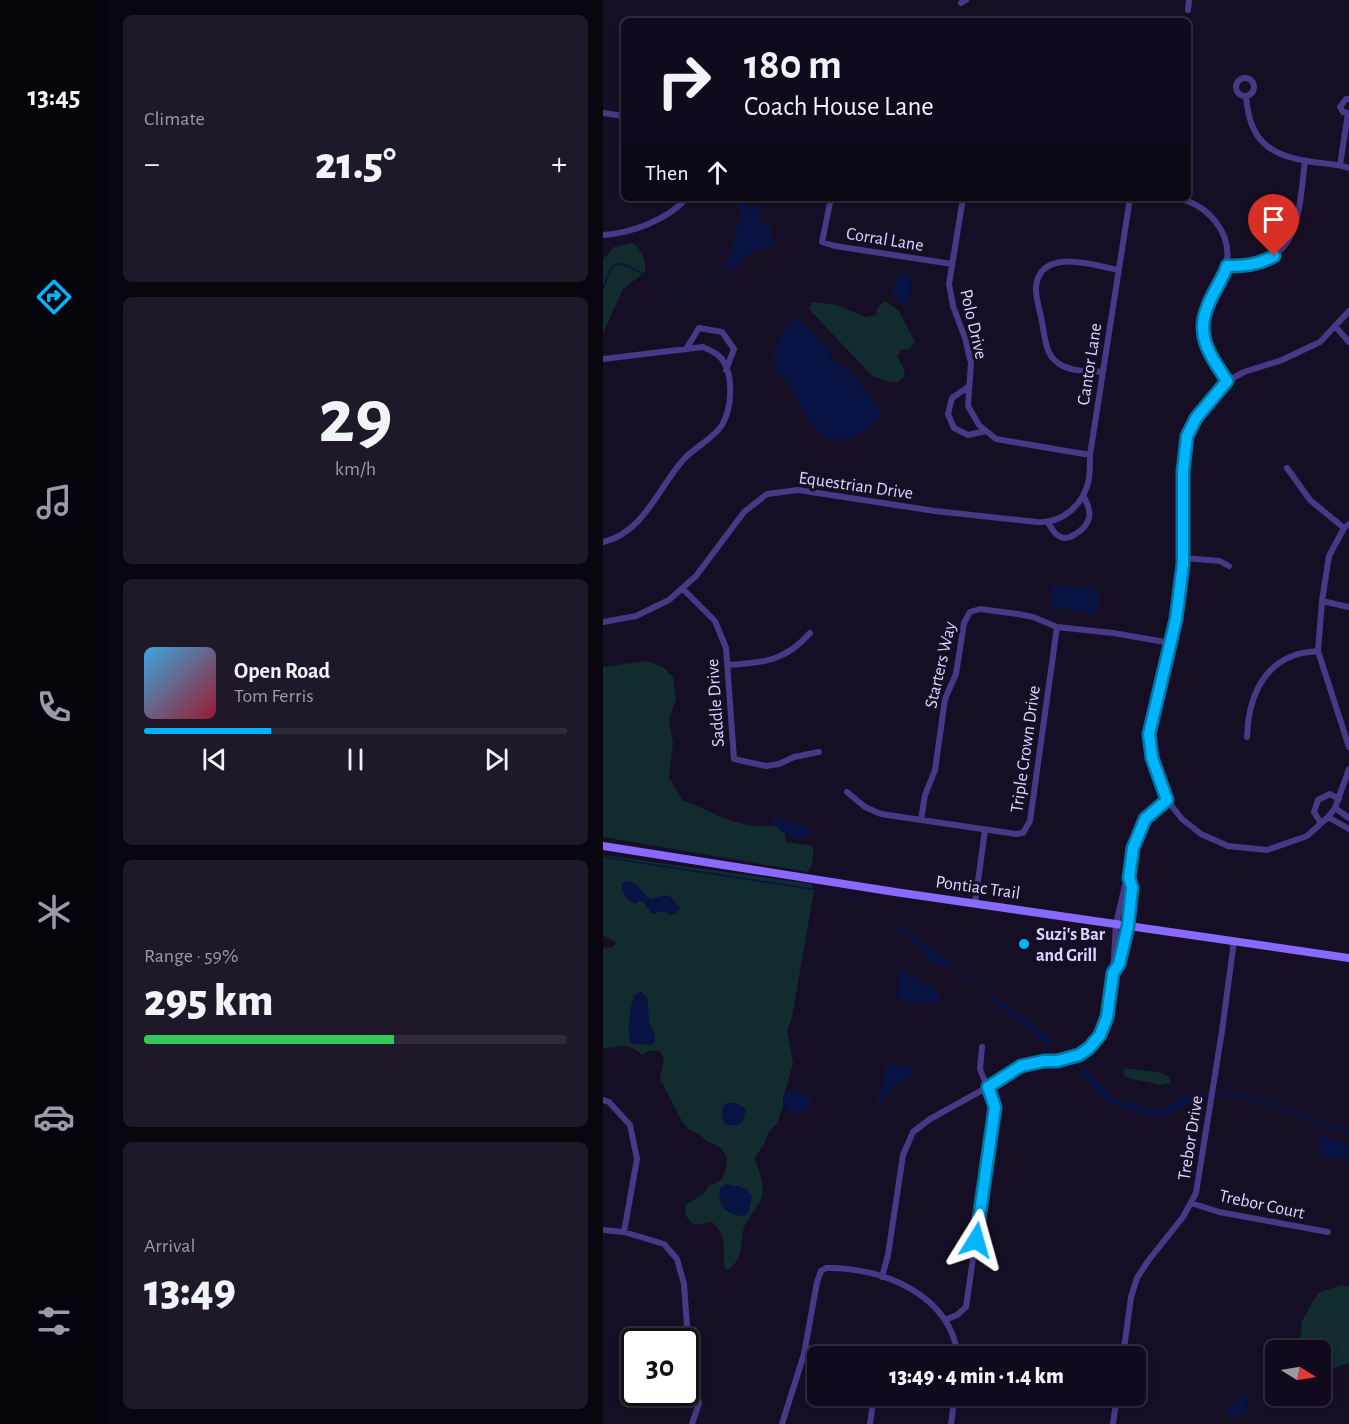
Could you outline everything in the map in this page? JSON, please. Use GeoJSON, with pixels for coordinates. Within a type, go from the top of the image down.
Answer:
{"type":"FeatureCollection","features":[{"type":"Feature","properties":{"kind":"main road","name":"Pontiac Trail"},"geometry":{"type":"LineString","coordinates":[[603,846],[1349,958]]}},
{"type":"Feature","properties":{"kind":"street"},"geometry":{"type":"LineString","coordinates":[[1188,10],[1189,0]]}},
{"type":"Feature","properties":{"kind":"street"},"geometry":{"type":"LineString","coordinates":[[1246,96],[1247,116],[1254,132],[1269,148],[1284,156],[1349,168]]}},
{"type":"Feature","properties":{"kind":"street"},"geometry":{"type":"LineString","coordinates":[[1340,165],[1349,113],[1343,112],[1340,107],[1342,102],[1349,99]]}},
{"type":"Feature","properties":{"kind":"street"},"geometry":{"type":"LineString","coordinates":[[603,113],[621,116]]}},
{"type":"Feature","properties":{"kind":"street"},"geometry":{"type":"LineString","coordinates":[[1227,266],[1261,263],[1285,246],[1295,230],[1305,161]]}},
{"type":"Feature","properties":{"kind":"street"},"geometry":{"type":"LineString","coordinates":[[603,235],[643,226],[660,218],[683,201]]}},
{"type":"Feature","properties":{"kind":"street","name":"Corral Lane"},"geometry":{"type":"LineString","coordinates":[[830,201],[822,242],[952,264]]}},
{"type":"Feature","properties":{"kind":"street","name":"Polo Drive"},"geometry":{"type":"LineString","coordinates":[[962,201],[949,284],[953,306],[965,338],[971,363],[968,406],[979,425],[996,439],[1090,455]]}},
{"type":"Feature","properties":{"kind":"street","name":"Cantor Lane"},"geometry":{"type":"LineString","coordinates":[[1083,530],[1089,523],[1091,515],[1089,505],[1083,496],[1089,479],[1090,455],[1129,201]]}},
{"type":"Feature","properties":{"kind":"street"},"geometry":{"type":"LineString","coordinates":[[1185,201],[1195,204],[1216,221],[1227,250],[1227,266],[1206,309],[1204,335],[1211,359],[1227,381]]}},
{"type":"Feature","properties":{"kind":"street"},"geometry":{"type":"LineString","coordinates":[[1103,372],[1073,369],[1059,364],[1048,353],[1036,287],[1041,271],[1051,264],[1069,260],[1118,270]]}},
{"type":"Feature","properties":{"kind":"street"},"geometry":{"type":"LineString","coordinates":[[1349,311],[1320,342],[1282,360],[1244,372],[1227,381],[1196,418],[1187,436],[1183,471],[1184,558],[1171,644],[1149,734],[1152,758],[1167,800],[1182,819],[1200,834],[1229,846],[1267,850],[1307,836],[1329,817],[1335,808],[1349,770]]}},
{"type":"Feature","properties":{"kind":"street"},"geometry":{"type":"LineString","coordinates":[[1335,326],[1349,342]]}},
{"type":"Feature","properties":{"kind":"street"},"geometry":{"type":"LineString","coordinates":[[686,349],[699,328],[722,332],[734,349],[726,370]]}},
{"type":"Feature","properties":{"kind":"street"},"geometry":{"type":"LineString","coordinates":[[603,359],[703,347],[722,360],[731,390],[728,410],[721,425],[684,459],[645,512],[627,531],[603,542]]}},
{"type":"Feature","properties":{"kind":"street","name":"Polo Drive"},"geometry":{"type":"LineString","coordinates":[[968,387],[952,398],[948,414],[954,428],[968,435],[986,431]]}},
{"type":"Feature","properties":{"kind":"street"},"geometry":{"type":"LineString","coordinates":[[1287,468],[1310,500],[1346,526],[1329,556],[1318,651],[1349,747]]}},
{"type":"Feature","properties":{"kind":"street","name":"Equestrian Drive"},"geometry":{"type":"LineString","coordinates":[[603,622],[636,616],[669,600],[696,576],[744,512],[767,494],[798,490],[935,511],[1049,523],[1055,533],[1062,538],[1070,538],[1083,530]]}},
{"type":"Feature","properties":{"kind":"street"},"geometry":{"type":"LineString","coordinates":[[1049,523],[1073,509],[1083,496]]}},
{"type":"Feature","properties":{"kind":"street"},"geometry":{"type":"LineString","coordinates":[[1184,558],[1220,561],[1229,566]]}},
{"type":"Feature","properties":{"kind":"street","name":"Saddle Drive"},"geometry":{"type":"LineString","coordinates":[[683,589],[715,621],[726,648],[735,759],[766,766],[819,752]]}},
{"type":"Feature","properties":{"kind":"street"},"geometry":{"type":"LineString","coordinates":[[1322,601],[1349,608]]}},
{"type":"Feature","properties":{"kind":"street","name":"Starters Way"},"geometry":{"type":"LineString","coordinates":[[921,820],[925,795],[935,770],[945,699],[956,674],[964,623],[970,612],[980,609],[1018,614],[1033,617],[1057,627],[1113,633],[1171,644]]}},
{"type":"Feature","properties":{"kind":"street","name":"Triple Crown Drive"},"geometry":{"type":"LineString","coordinates":[[847,792],[873,811],[1020,834],[1028,827],[1057,627]]}},
{"type":"Feature","properties":{"kind":"street"},"geometry":{"type":"LineString","coordinates":[[728,665],[764,663],[787,654],[810,633]]}},
{"type":"Feature","properties":{"kind":"street"},"geometry":{"type":"LineString","coordinates":[[1247,737],[1248,720],[1257,687],[1269,669],[1295,655],[1318,651]]}},
{"type":"Feature","properties":{"kind":"street"},"geometry":{"type":"LineString","coordinates":[[1321,823],[1314,813],[1318,800],[1330,794],[1339,799]]}},
{"type":"Feature","properties":{"kind":"street"},"geometry":{"type":"LineString","coordinates":[[882,1277],[888,1255],[903,1155],[908,1142],[923,1123],[1021,1066],[1068,1059],[1089,1048],[1100,1035],[1105,1026],[1113,973],[1116,924],[1125,885],[1129,878],[1137,834],[1145,819],[1167,800]]}},
{"type":"Feature","properties":{"kind":"street"},"geometry":{"type":"LineString","coordinates":[[1335,808],[1349,818]]}},
{"type":"Feature","properties":{"kind":"street"},"geometry":{"type":"LineString","coordinates":[[1329,817],[1349,829]]}},
{"type":"Feature","properties":{"kind":"street"},"geometry":{"type":"LineString","coordinates":[[975,903],[985,830]]}},
{"type":"Feature","properties":{"kind":"street"},"geometry":{"type":"LineString","coordinates":[[1113,973],[1119,964],[1128,926],[1132,887],[1129,878]]}},
{"type":"Feature","properties":{"kind":"street","name":"Trebor Drive"},"geometry":{"type":"LineString","coordinates":[[1124,1346],[1131,1297],[1137,1278],[1191,1203],[1197,1188],[1234,941]]}},
{"type":"Feature","properties":{"kind":"street"},"geometry":{"type":"LineString","coordinates":[[945,1320],[957,1315],[966,1307],[995,1107],[980,1069],[982,1047]]}},
{"type":"Feature","properties":{"kind":"street"},"geometry":{"type":"LineString","coordinates":[[603,1100],[609,1102],[630,1125],[637,1159],[624,1232]]}},
{"type":"Feature","properties":{"kind":"street","name":"Trebor Court"},"geometry":{"type":"LineString","coordinates":[[1191,1203],[1219,1212],[1328,1232]]}},
{"type":"Feature","properties":{"kind":"street"},"geometry":{"type":"LineString","coordinates":[[603,1230],[624,1232],[664,1244],[677,1258],[684,1284],[688,1338],[699,1403],[692,1424]]}},
{"type":"Feature","properties":{"kind":"street"},"geometry":{"type":"LineString","coordinates":[[782,1424],[806,1348],[817,1282],[821,1271],[826,1268],[882,1277],[917,1292],[931,1302],[945,1320],[957,1346]]}},
{"type":"Feature","properties":{"kind":"street"},"geometry":{"type":"LineString","coordinates":[[870,1424],[872,1406]]}},
{"type":"Feature","properties":{"kind":"street"},"geometry":{"type":"LineString","coordinates":[[951,1424],[953,1406]]}},
{"type":"Feature","properties":{"kind":"street"},"geometry":{"type":"LineString","coordinates":[[1113,1424],[1115,1406]]}},
{"type":"Feature","properties":{"kind":"green space"},"geometry":{"type":"Polygon","coordinates":[[[633,243],[643,256],[645,272],[623,289],[603,333],[603,260],[614,247],[633,243]]]}},
{"type":"Feature","properties":{"kind":"green space"},"geometry":{"type":"Polygon","coordinates":[[[885,301],[899,311],[915,342],[910,349],[901,350],[897,357],[903,366],[905,376],[898,382],[888,382],[872,376],[809,309],[812,302],[837,305],[865,317],[876,315],[878,307],[885,301]]]}},
{"type":"Feature","properties":{"kind":"green space"},"geometry":{"type":"Polygon","coordinates":[[[646,661],[663,667],[673,677],[676,699],[669,719],[673,743],[669,777],[682,800],[727,819],[749,825],[775,825],[785,834],[786,842],[813,846],[813,861],[808,872],[603,837],[603,667],[646,661]]]}},
{"type":"Feature","properties":{"kind":"green space"},"geometry":{"type":"Polygon","coordinates":[[[603,855],[812,884],[814,891],[792,1017],[787,1031],[793,1063],[777,1124],[769,1131],[755,1158],[762,1182],[762,1196],[745,1225],[740,1255],[733,1266],[726,1271],[723,1240],[718,1229],[712,1222],[694,1225],[685,1215],[686,1205],[704,1193],[709,1185],[721,1179],[725,1172],[727,1157],[721,1148],[691,1131],[683,1123],[660,1079],[664,1058],[659,1051],[649,1051],[642,1055],[624,1046],[603,1048],[603,949],[612,948],[616,943],[603,935],[603,855]],[[647,997],[631,1024],[632,1043],[650,1045],[654,1043],[655,1036],[649,1023],[647,997]],[[737,1186],[720,1205],[729,1212],[752,1197],[746,1189],[737,1186]]]}},
{"type":"Feature","properties":{"kind":"green space"},"geometry":{"type":"Polygon","coordinates":[[[1125,1068],[1162,1073],[1169,1077],[1171,1083],[1162,1085],[1127,1078],[1123,1074],[1125,1068]]]}},
{"type":"Feature","properties":{"kind":"green space"},"geometry":{"type":"Polygon","coordinates":[[[1341,1285],[1349,1286],[1349,1363],[1331,1369],[1331,1340],[1300,1340],[1302,1321],[1318,1293],[1341,1285]]]}},
{"type":"Feature","properties":{"kind":"shaded area"},"geometry":{"type":"Polygon","coordinates":[[[736,201],[744,201],[748,208],[759,204],[761,208],[759,219],[770,228],[773,244],[746,256],[733,270],[724,267],[734,248],[735,232],[743,215],[736,201]]]}},
{"type":"Feature","properties":{"kind":"shaded area"},"geometry":{"type":"Polygon","coordinates":[[[899,274],[908,275],[911,282],[908,305],[902,304],[892,295],[899,274]]]}},
{"type":"Feature","properties":{"kind":"shaded area"},"geometry":{"type":"Polygon","coordinates":[[[796,317],[827,347],[832,360],[860,382],[881,411],[873,425],[864,431],[843,439],[829,438],[811,424],[802,409],[775,361],[775,349],[783,330],[796,317]]]}},
{"type":"Feature","properties":{"kind":"shaded area"},"geometry":{"type":"Polygon","coordinates":[[[1054,585],[1092,589],[1100,595],[1096,613],[1065,610],[1050,604],[1054,585]]]}},
{"type":"Feature","properties":{"kind":"shaded area"},"geometry":{"type":"Polygon","coordinates":[[[775,817],[811,829],[812,835],[801,838],[789,836],[776,825],[773,820],[775,817]]]}},
{"type":"Feature","properties":{"kind":"shaded area"},"geometry":{"type":"Polygon","coordinates":[[[626,881],[634,883],[651,899],[665,895],[671,897],[680,909],[670,915],[664,911],[652,914],[644,903],[640,901],[635,904],[623,893],[622,883],[626,881]]]}},
{"type":"Feature","properties":{"kind":"shaded area"},"geometry":{"type":"Polygon","coordinates":[[[896,924],[938,954],[949,959],[953,966],[1054,1041],[1048,1045],[994,1002],[992,997],[951,967],[932,963],[922,948],[895,926],[896,924]]]}},
{"type":"Feature","properties":{"kind":"shaded area"},"geometry":{"type":"Polygon","coordinates":[[[903,971],[939,993],[938,1002],[928,1004],[898,1000],[900,972],[903,971]]]}},
{"type":"Feature","properties":{"kind":"shaded area"},"geometry":{"type":"Polygon","coordinates":[[[641,992],[647,997],[649,1023],[655,1036],[654,1043],[650,1045],[631,1043],[630,1038],[629,1018],[632,1005],[635,994],[641,992]]]}},
{"type":"Feature","properties":{"kind":"shaded area"},"geometry":{"type":"Polygon","coordinates":[[[898,1065],[914,1068],[914,1073],[894,1086],[880,1105],[877,1104],[887,1066],[898,1065]]]}},
{"type":"Feature","properties":{"kind":"shaded area"},"geometry":{"type":"Polygon","coordinates":[[[1086,1068],[1115,1099],[1160,1111],[1189,1095],[1211,1092],[1231,1093],[1293,1110],[1349,1132],[1349,1135],[1274,1106],[1225,1094],[1195,1099],[1160,1118],[1109,1103],[1095,1091],[1081,1072],[1086,1068]]]}},
{"type":"Feature","properties":{"kind":"shaded area"},"geometry":{"type":"Polygon","coordinates":[[[790,1091],[808,1094],[811,1103],[807,1110],[796,1113],[788,1112],[784,1105],[784,1098],[785,1093],[790,1091]]]}},
{"type":"Feature","properties":{"kind":"shaded area"},"geometry":{"type":"Polygon","coordinates":[[[727,1103],[735,1103],[746,1110],[742,1122],[736,1125],[726,1125],[722,1118],[723,1106],[727,1103]]]}},
{"type":"Feature","properties":{"kind":"shaded area"},"geometry":{"type":"Polygon","coordinates":[[[1321,1137],[1339,1141],[1349,1147],[1348,1160],[1320,1154],[1321,1137]]]}},
{"type":"Feature","properties":{"kind":"shaded area"},"geometry":{"type":"Polygon","coordinates":[[[727,1184],[746,1189],[752,1197],[745,1216],[728,1212],[722,1205],[719,1195],[720,1188],[727,1184]]]}},
{"type":"Feature","properties":{"kind":"shaded area"},"geometry":{"type":"Polygon","coordinates":[[[1241,1396],[1247,1396],[1248,1399],[1243,1416],[1229,1416],[1227,1408],[1238,1401],[1241,1396]]]}},
{"type":"Feature","properties":{"kind":"waterway"},"geometry":{"type":"LineString","coordinates":[[760,206],[764,201]]}},
{"type":"Feature","properties":{"kind":"waterway"},"geometry":{"type":"LineString","coordinates":[[603,288],[611,269],[617,264],[634,269],[677,294],[688,293],[708,278],[722,274],[727,267]]}},
{"type":"Feature","properties":{"kind":"waterway"},"geometry":{"type":"LineString","coordinates":[[603,857],[838,893],[851,896],[871,908]]}},
{"type":"Feature","properties":{"kind":"place","name":"Suzi's Bar and Grill"},"geometry":{"type":"Point","coordinates":[1024,944]}},
{"type":"Feature","properties":{"kind":"route"},"geometry":{"type":"LineString","coordinates":[[976,1240],[995,1107],[988,1087],[1021,1066],[1033,1062],[1068,1059],[1079,1055],[1089,1048],[1105,1026],[1113,973],[1119,964],[1128,926],[1132,887],[1129,878],[1133,848],[1145,819],[1167,800],[1152,758],[1149,734],[1176,619],[1184,558],[1183,471],[1187,436],[1196,418],[1227,381],[1211,359],[1204,335],[1206,309],[1227,266],[1261,263],[1274,256]]}}]}
